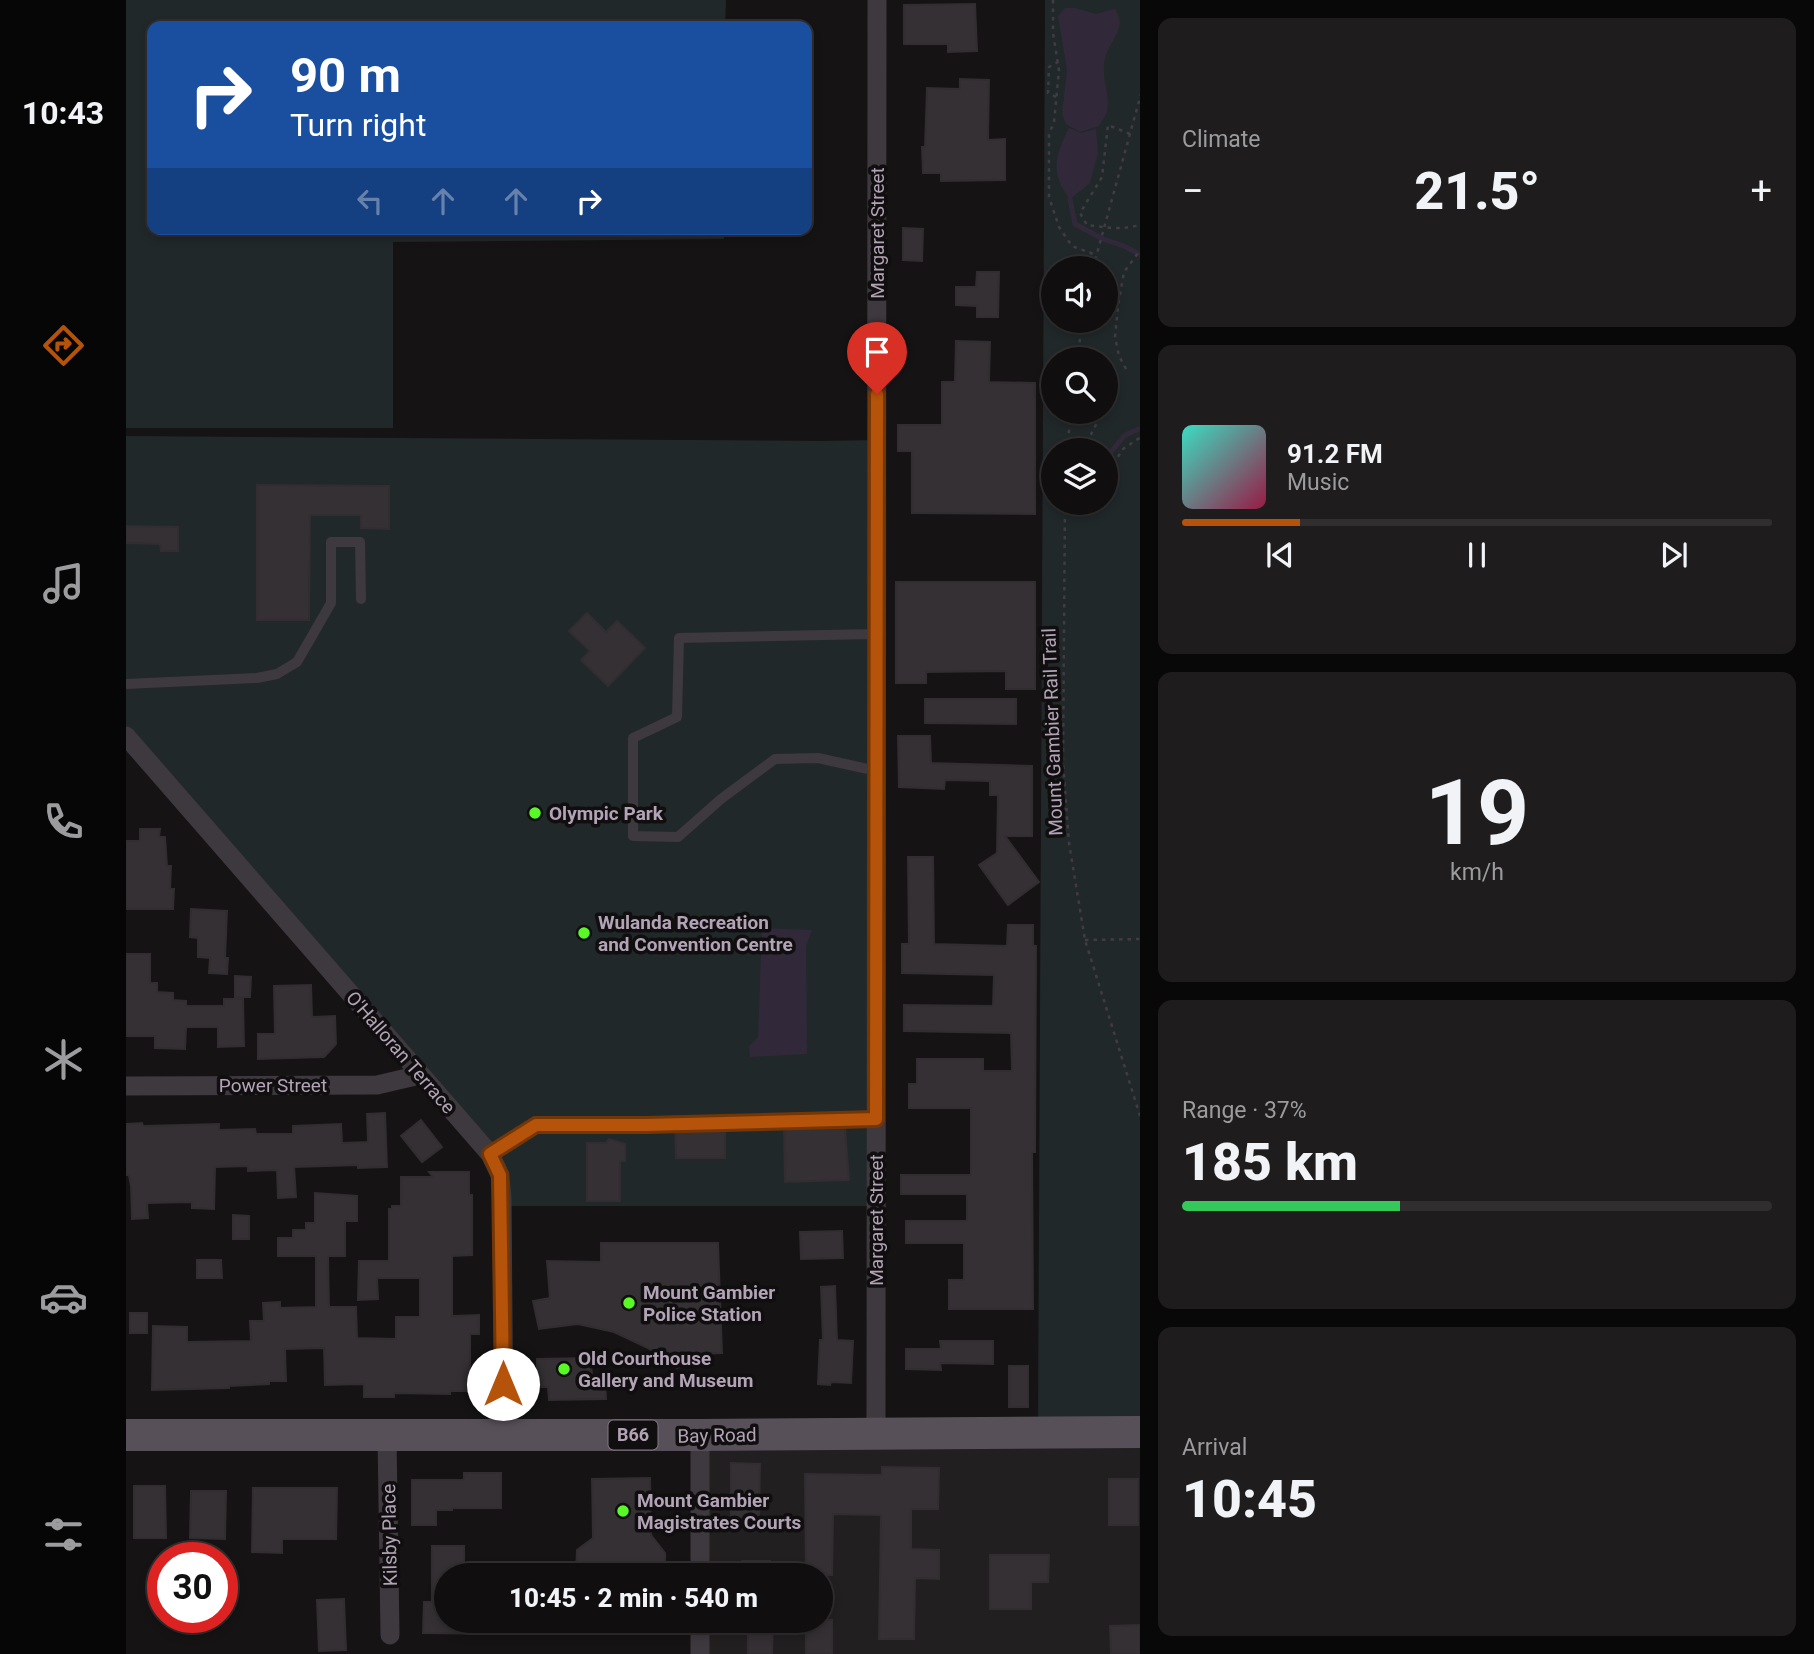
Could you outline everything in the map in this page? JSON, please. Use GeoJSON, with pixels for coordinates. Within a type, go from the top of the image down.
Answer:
{"type":"FeatureCollection","features":[{"type":"Feature","properties":{"kind":"main road","name":"Bay Road"},"geometry":{"type":"LineString","coordinates":[[126,1435],[1140,1432]]}},
{"type":"Feature","properties":{"kind":"street","name":"Margaret Street"},"geometry":{"type":"LineString","coordinates":[[876,1433],[877,0]]}},
{"type":"Feature","properties":{"kind":"street","name":"O'Halloran Terrace"},"geometry":{"type":"LineString","coordinates":[[126,736],[490,1154],[500,1175],[502,1198],[504,1435]]}},
{"type":"Feature","properties":{"kind":"street","name":"Power Street"},"geometry":{"type":"LineString","coordinates":[[126,1086],[377,1085],[420,1075]]}},
{"type":"Feature","properties":{"kind":"street"},"geometry":{"type":"LineString","coordinates":[[700,1435],[700,1563]]}},
{"type":"Feature","properties":{"kind":"street","name":"Kilsby Place"},"geometry":{"type":"LineString","coordinates":[[387,1436],[390,1635]]}},
{"type":"Feature","properties":{"kind":"street"},"geometry":{"type":"LineString","coordinates":[[700,1633],[700,1654]]}},
{"type":"Feature","properties":{"kind":"lane"},"geometry":{"type":"LineString","coordinates":[[126,684],[257,678],[277,674],[297,662],[331,603],[331,542],[360,542],[360,599]]}},
{"type":"Feature","properties":{"kind":"lane"},"geometry":{"type":"LineString","coordinates":[[876,634],[679,638],[677,718],[633,738],[633,836],[678,837],[721,799],[775,759],[818,758],[877,771]]}},
{"type":"Feature","properties":{"kind":"lane"},"geometry":{"type":"LineString","coordinates":[[490,1154],[536,1125],[876,1119]]}},
{"type":"Feature","properties":{"kind":"path"},"geometry":{"type":"LineString","coordinates":[[1054,0],[1053,33],[1058,62],[1054,122],[1049,134],[1049,197],[1059,227],[1072,246],[1096,256],[1140,94]]}},
{"type":"Feature","properties":{"kind":"path"},"geometry":{"type":"LineString","coordinates":[[1056,97],[1048,93],[1049,67],[1058,62]]}},
{"type":"Feature","properties":{"kind":"path"},"geometry":{"type":"LineString","coordinates":[[1130,134],[1108,125],[1102,177],[1080,213],[1087,225],[1140,225]]}},
{"type":"Feature","properties":{"kind":"path"},"geometry":{"type":"LineString","coordinates":[[1126,369],[1119,356],[1115,337],[1118,306],[1124,272],[1140,249]]}},
{"type":"Feature","properties":{"kind":"path"},"geometry":{"type":"LineString","coordinates":[[1118,457],[1123,449],[1140,437]]}},
{"type":"Feature","properties":{"kind":"path","name":"Mount Gambier Rail Trail"},"geometry":{"type":"LineString","coordinates":[[1065,515],[1063,762],[1069,843],[1085,940],[1140,1119]]}},
{"type":"Feature","properties":{"kind":"path"},"geometry":{"type":"LineString","coordinates":[[1085,940],[1140,939]]}},
{"type":"Feature","properties":{"kind":"shaded area"},"geometry":{"type":"Polygon","coordinates":[[[126,0],[726,0],[725,21],[147,21],[147,235],[724,235],[724,239],[393,242],[393,428],[126,428],[126,0]]]}},
{"type":"Feature","properties":{"kind":"shaded area"},"geometry":{"type":"Polygon","coordinates":[[[1045,0],[1140,0],[1140,1426],[1038,1425],[1042,515],[1118,515],[1118,438],[1043,438],[1043,424],[1118,424],[1118,347],[1043,347],[1043,333],[1118,333],[1118,256],[1044,256],[1045,0]]]}},
{"type":"Feature","properties":{"kind":"shaded area"},"geometry":{"type":"Polygon","coordinates":[[[1065,8],[1096,14],[1115,9],[1119,21],[1104,62],[1108,98],[1106,113],[1099,126],[1080,132],[1066,124],[1062,113],[1067,70],[1058,16],[1065,8]]]}},
{"type":"Feature","properties":{"kind":"shaded area"},"geometry":{"type":"Polygon","coordinates":[[[1069,128],[1081,133],[1096,129],[1098,153],[1090,183],[1070,199],[1057,173],[1060,147],[1069,128]]]}},
{"type":"Feature","properties":{"kind":"shaded area","name":"Olympic Park"},"geometry":{"type":"Polygon","coordinates":[[[126,436],[877,440],[876,1206],[502,1206],[500,1175],[126,736],[126,436]]]}},
{"type":"Feature","properties":{"kind":"shaded area"},"geometry":{"type":"Polygon","coordinates":[[[762,928],[812,930],[806,946],[807,1054],[750,1057],[749,1046],[758,1037],[762,928]]]}},
{"type":"Feature","properties":{"kind":"shaded area"},"geometry":{"type":"Polygon","coordinates":[[[1140,1432],[1140,1654],[702,1654],[701,1633],[833,1633],[833,1563],[701,1563],[700,1435],[1140,1432]]]}},
{"type":"Feature","properties":{"kind":"building"},"geometry":{"type":"Polygon","coordinates":[[[975,4],[977,51],[948,52],[948,44],[904,44],[904,5],[975,4]]]}},
{"type":"Feature","properties":{"kind":"building"},"geometry":{"type":"Polygon","coordinates":[[[960,79],[989,80],[988,140],[1005,139],[1005,180],[941,181],[941,173],[923,173],[922,147],[925,147],[927,88],[960,89],[960,79]]]}},
{"type":"Feature","properties":{"kind":"building"},"geometry":{"type":"Polygon","coordinates":[[[903,228],[923,229],[922,261],[903,260],[903,228]]]}},
{"type":"Feature","properties":{"kind":"building"},"geometry":{"type":"Polygon","coordinates":[[[977,272],[999,272],[998,317],[977,317],[977,306],[956,305],[956,287],[976,287],[977,272]]]}},
{"type":"Feature","properties":{"kind":"building"},"geometry":{"type":"Polygon","coordinates":[[[956,341],[990,342],[989,382],[1035,383],[1035,514],[912,513],[912,451],[898,451],[898,425],[942,425],[942,382],[955,382],[956,341]]]}},
{"type":"Feature","properties":{"kind":"building"},"geometry":{"type":"Polygon","coordinates":[[[257,485],[389,486],[389,529],[361,528],[361,515],[310,515],[309,620],[257,620],[257,485]]]}},
{"type":"Feature","properties":{"kind":"building"},"geometry":{"type":"Polygon","coordinates":[[[126,526],[178,527],[178,551],[161,551],[160,544],[126,543],[126,526]]]}},
{"type":"Feature","properties":{"kind":"building"},"geometry":{"type":"Polygon","coordinates":[[[896,582],[1035,582],[1035,689],[1006,689],[1006,671],[926,672],[926,683],[896,683],[896,582]]]}},
{"type":"Feature","properties":{"kind":"building"},"geometry":{"type":"Polygon","coordinates":[[[587,613],[606,632],[617,621],[645,648],[608,686],[581,660],[590,651],[569,631],[587,613]]]}},
{"type":"Feature","properties":{"kind":"building"},"geometry":{"type":"Polygon","coordinates":[[[925,699],[1016,699],[1016,724],[925,723],[925,699]]]}},
{"type":"Feature","properties":{"kind":"building"},"geometry":{"type":"Polygon","coordinates":[[[898,736],[930,736],[931,763],[1032,766],[1032,836],[1005,836],[1039,882],[1008,905],[979,865],[997,853],[998,795],[990,795],[990,781],[945,780],[944,789],[899,787],[898,736]]]}},
{"type":"Feature","properties":{"kind":"building"},"geometry":{"type":"Polygon","coordinates":[[[140,829],[160,829],[159,837],[165,837],[167,866],[171,866],[170,889],[174,889],[173,909],[126,909],[126,841],[140,841],[140,829]]]}},
{"type":"Feature","properties":{"kind":"building"},"geometry":{"type":"Polygon","coordinates":[[[908,857],[933,857],[934,944],[1007,946],[1008,925],[1033,925],[1033,946],[1036,946],[1035,1152],[1032,1152],[1033,1309],[949,1309],[949,1280],[964,1280],[964,1243],[906,1243],[906,1221],[967,1221],[967,1194],[901,1194],[901,1175],[971,1175],[971,1108],[909,1108],[909,1084],[917,1084],[917,1059],[983,1059],[983,1071],[1012,1071],[1011,1033],[904,1031],[904,1005],[993,1006],[994,975],[902,973],[902,944],[909,944],[908,857]]]}},
{"type":"Feature","properties":{"kind":"building"},"geometry":{"type":"Polygon","coordinates":[[[191,909],[227,911],[227,974],[209,973],[210,958],[198,957],[198,938],[190,937],[191,909]]]}},
{"type":"Feature","properties":{"kind":"building"},"geometry":{"type":"Polygon","coordinates":[[[126,954],[150,954],[150,983],[157,983],[157,992],[173,993],[173,1000],[186,1001],[186,1006],[224,1006],[224,999],[243,999],[244,1046],[218,1047],[218,1027],[186,1027],[185,1049],[155,1048],[155,1036],[126,1036],[126,954]]]}},
{"type":"Feature","properties":{"kind":"building"},"geometry":{"type":"Polygon","coordinates":[[[235,976],[251,977],[250,997],[235,997],[235,976]]]}},
{"type":"Feature","properties":{"kind":"building"},"geometry":{"type":"Polygon","coordinates":[[[311,985],[312,1017],[335,1016],[336,1044],[324,1057],[258,1059],[258,1034],[275,1034],[274,986],[311,985]]]}},
{"type":"Feature","properties":{"kind":"building"},"geometry":{"type":"Polygon","coordinates":[[[385,1113],[387,1167],[294,1167],[296,1197],[278,1198],[277,1170],[248,1171],[248,1166],[215,1167],[214,1209],[192,1208],[192,1202],[147,1203],[148,1218],[132,1219],[131,1186],[129,1175],[126,1175],[126,1124],[219,1124],[219,1130],[255,1129],[256,1134],[293,1134],[293,1126],[341,1124],[342,1143],[368,1142],[367,1114],[385,1113]]]}},
{"type":"Feature","properties":{"kind":"building"},"geometry":{"type":"Polygon","coordinates":[[[421,1120],[442,1147],[422,1162],[401,1136],[421,1120]]]}},
{"type":"Feature","properties":{"kind":"building"},"geometry":{"type":"Polygon","coordinates":[[[845,1128],[849,1180],[785,1182],[784,1129],[845,1128]]]}},
{"type":"Feature","properties":{"kind":"building"},"geometry":{"type":"Polygon","coordinates":[[[675,1130],[725,1130],[725,1158],[676,1158],[675,1130]]]}},
{"type":"Feature","properties":{"kind":"building"},"geometry":{"type":"Polygon","coordinates":[[[609,1139],[625,1144],[625,1161],[620,1161],[620,1201],[587,1201],[587,1143],[606,1143],[609,1139]]]}},
{"type":"Feature","properties":{"kind":"building"},"geometry":{"type":"Polygon","coordinates":[[[429,1172],[469,1172],[469,1195],[472,1195],[472,1255],[452,1256],[452,1316],[479,1315],[479,1334],[470,1334],[470,1391],[450,1391],[450,1394],[394,1393],[394,1397],[364,1397],[364,1384],[325,1385],[324,1348],[285,1349],[286,1381],[229,1388],[152,1390],[153,1326],[187,1327],[187,1342],[251,1341],[250,1321],[264,1321],[263,1303],[280,1302],[280,1308],[316,1307],[316,1256],[278,1256],[278,1238],[293,1238],[293,1230],[306,1230],[306,1223],[315,1223],[315,1193],[357,1196],[357,1221],[345,1221],[345,1256],[328,1256],[329,1307],[356,1307],[357,1338],[396,1339],[396,1317],[420,1317],[420,1278],[377,1278],[378,1299],[358,1300],[359,1261],[389,1261],[389,1209],[392,1209],[392,1206],[401,1206],[401,1177],[433,1177],[429,1172]]]}},
{"type":"Feature","properties":{"kind":"building"},"geometry":{"type":"Polygon","coordinates":[[[233,1215],[249,1216],[249,1239],[233,1239],[233,1215]]]}},
{"type":"Feature","properties":{"kind":"building"},"geometry":{"type":"Polygon","coordinates":[[[842,1231],[843,1258],[801,1259],[800,1232],[842,1231]]]}},
{"type":"Feature","properties":{"kind":"building"},"geometry":{"type":"Polygon","coordinates":[[[601,1243],[718,1243],[722,1353],[697,1354],[677,1368],[648,1348],[614,1332],[578,1324],[539,1329],[533,1301],[550,1298],[547,1261],[601,1262],[601,1243]]]}},
{"type":"Feature","properties":{"kind":"building"},"geometry":{"type":"Polygon","coordinates":[[[197,1260],[221,1260],[222,1278],[197,1278],[197,1260]]]}},
{"type":"Feature","properties":{"kind":"building"},"geometry":{"type":"Polygon","coordinates":[[[835,1286],[837,1340],[853,1341],[851,1383],[818,1384],[820,1340],[823,1340],[821,1287],[835,1286]]]}},
{"type":"Feature","properties":{"kind":"building"},"geometry":{"type":"Polygon","coordinates":[[[130,1313],[147,1313],[147,1333],[130,1333],[130,1313]]]}},
{"type":"Feature","properties":{"kind":"building"},"geometry":{"type":"Polygon","coordinates":[[[940,1341],[993,1341],[993,1364],[940,1363],[941,1370],[906,1369],[906,1349],[941,1349],[940,1341]]]}},
{"type":"Feature","properties":{"kind":"building","name":"Old Courthouse Gallery and Museum"},"geometry":{"type":"Polygon","coordinates":[[[591,1358],[592,1379],[605,1379],[606,1399],[549,1400],[548,1387],[537,1387],[537,1359],[591,1358]]]}},
{"type":"Feature","properties":{"kind":"building"},"geometry":{"type":"Polygon","coordinates":[[[1009,1366],[1028,1366],[1028,1407],[1009,1407],[1009,1366]]]}},
{"type":"Feature","properties":{"kind":"building"},"geometry":{"type":"Polygon","coordinates":[[[731,1463],[760,1464],[759,1519],[731,1519],[731,1463]]]}},
{"type":"Feature","properties":{"kind":"building"},"geometry":{"type":"Polygon","coordinates":[[[882,1467],[939,1468],[938,1509],[911,1509],[911,1549],[939,1550],[939,1579],[915,1578],[914,1639],[879,1639],[881,1515],[833,1514],[832,1563],[806,1563],[805,1474],[882,1475],[882,1467]]]}},
{"type":"Feature","properties":{"kind":"building"},"geometry":{"type":"Polygon","coordinates":[[[464,1473],[501,1473],[501,1508],[436,1510],[436,1525],[412,1525],[412,1480],[464,1480],[464,1473]]]}},
{"type":"Feature","properties":{"kind":"building"},"geometry":{"type":"Polygon","coordinates":[[[650,1478],[651,1535],[665,1553],[665,1563],[576,1563],[577,1550],[593,1538],[592,1479],[650,1478]]]}},
{"type":"Feature","properties":{"kind":"building"},"geometry":{"type":"Polygon","coordinates":[[[1109,1479],[1138,1479],[1138,1525],[1109,1525],[1109,1479]]]}},
{"type":"Feature","properties":{"kind":"building"},"geometry":{"type":"Polygon","coordinates":[[[134,1486],[165,1486],[166,1538],[134,1538],[134,1486]]]}},
{"type":"Feature","properties":{"kind":"building"},"geometry":{"type":"Polygon","coordinates":[[[253,1488],[337,1488],[336,1539],[282,1539],[282,1553],[252,1552],[253,1488]]]}},
{"type":"Feature","properties":{"kind":"building"},"geometry":{"type":"Polygon","coordinates":[[[191,1491],[226,1491],[225,1539],[190,1538],[191,1491]]]}},
{"type":"Feature","properties":{"kind":"building"},"geometry":{"type":"Polygon","coordinates":[[[432,1546],[464,1546],[464,1563],[434,1563],[434,1633],[506,1634],[423,1633],[424,1602],[432,1602],[432,1546]]]}},
{"type":"Feature","properties":{"kind":"building"},"geometry":{"type":"Polygon","coordinates":[[[990,1555],[1049,1555],[1048,1582],[1031,1582],[1031,1609],[990,1609],[990,1555]]]}},
{"type":"Feature","properties":{"kind":"building"},"geometry":{"type":"Polygon","coordinates":[[[742,1561],[770,1561],[770,1563],[742,1561]]]}},
{"type":"Feature","properties":{"kind":"building"},"geometry":{"type":"Polygon","coordinates":[[[344,1599],[346,1650],[319,1651],[317,1600],[344,1599]]]}},
{"type":"Feature","properties":{"kind":"building"},"geometry":{"type":"Polygon","coordinates":[[[1140,1625],[1140,1654],[1111,1654],[1110,1626],[1140,1625]]]}},
{"type":"Feature","properties":{"kind":"building"},"geometry":{"type":"Polygon","coordinates":[[[748,1633],[773,1633],[772,1654],[748,1654],[748,1633]]]}},
{"type":"Feature","properties":{"kind":"building"},"geometry":{"type":"Polygon","coordinates":[[[806,1633],[832,1633],[832,1654],[806,1654],[806,1633]]]}},
{"type":"Feature","properties":{"kind":"waterway"},"geometry":{"type":"LineString","coordinates":[[1070,199],[1075,224],[1140,254]]}},
{"type":"Feature","properties":{"kind":"waterway"},"geometry":{"type":"LineString","coordinates":[[1118,444],[1125,435],[1140,428]]}},
{"type":"Feature","properties":{"kind":"place","name":"Olympic Park"},"geometry":{"type":"Point","coordinates":[535,813]}},
{"type":"Feature","properties":{"kind":"place","name":"Wulanda Recreation and Convention Centre"},"geometry":{"type":"Point","coordinates":[584,933]}},
{"type":"Feature","properties":{"kind":"place","name":"Mount Gambier Police Station"},"geometry":{"type":"Point","coordinates":[629,1303]}},
{"type":"Feature","properties":{"kind":"place","name":"Old Courthouse Gallery and Museum"},"geometry":{"type":"Point","coordinates":[564,1369]}},
{"type":"Feature","properties":{"kind":"place","name":"Mount Gambier Magistrates Courts"},"geometry":{"type":"Point","coordinates":[623,1511]}},
{"type":"Feature","properties":{"kind":"route"},"geometry":{"type":"LineString","coordinates":[[503,1384],[502,1198],[500,1175],[490,1154],[536,1125],[876,1119],[877,394]]}}]}
